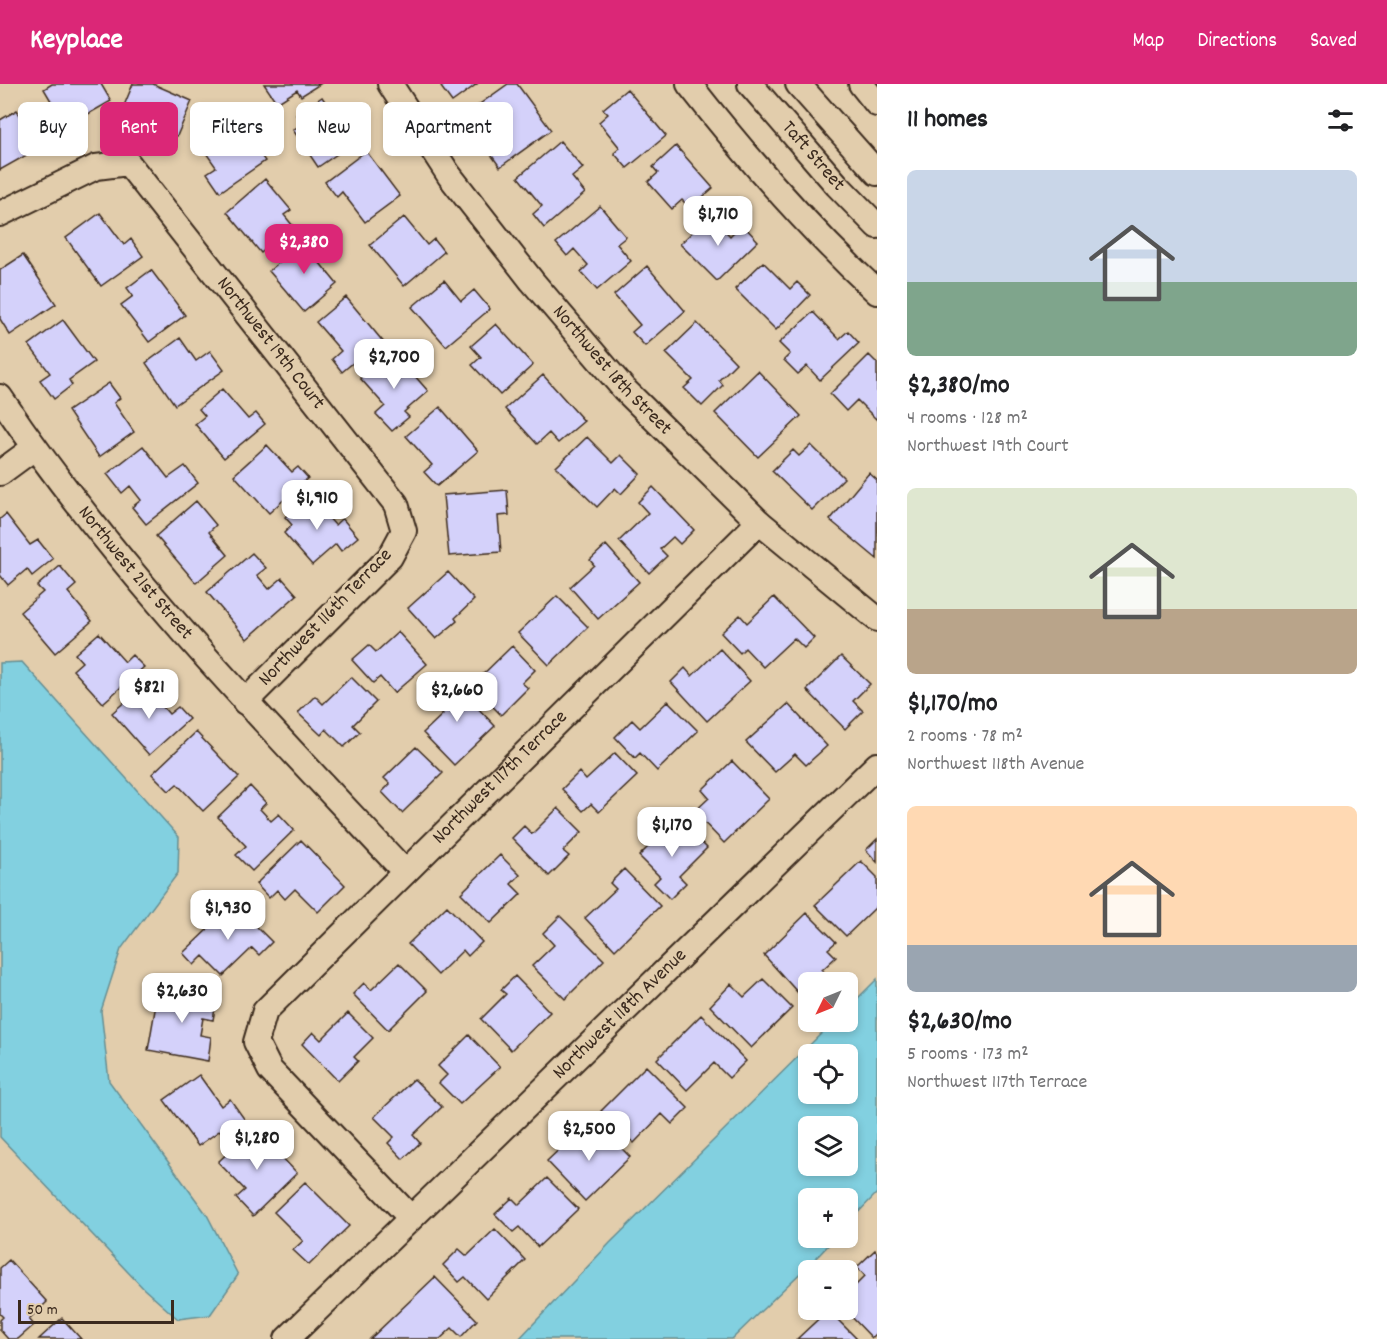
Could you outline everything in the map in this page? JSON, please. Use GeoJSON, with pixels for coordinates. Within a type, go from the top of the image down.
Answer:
{"type":"FeatureCollection","features":[{"type":"Feature","properties":{"kind":"street","name":"Northwest 18th Street"},"geometry":{"type":"LineString","coordinates":[[390,84],[449,175],[532,281],[624,389],[759,522],[877,619]]}},
{"type":"Feature","properties":{"kind":"street"},"geometry":{"type":"LineString","coordinates":[[689,84],[735,143],[786,201],[877,292]]}},
{"type":"Feature","properties":{"kind":"street","name":"Taft Street"},"geometry":{"type":"LineString","coordinates":[[750,84],[837,185],[877,226]]}},
{"type":"Feature","properties":{"kind":"street"},"geometry":{"type":"LineString","coordinates":[[861,84],[877,104]]}},
{"type":"Feature","properties":{"kind":"street"},"geometry":{"type":"LineString","coordinates":[[770,108],[798,85]]}},
{"type":"Feature","properties":{"kind":"street","name":"Taft Street"},"geometry":{"type":"LineString","coordinates":[[798,85],[877,173]]}},
{"type":"Feature","properties":{"kind":"street","name":"Northwest 19th Court"},"geometry":{"type":"LineString","coordinates":[[0,214],[96,167],[128,163],[396,504],[404,531]]}},
{"type":"Feature","properties":{"kind":"street","name":"Northwest 21st Street"},"geometry":{"type":"LineString","coordinates":[[0,397],[34,448],[140,582],[245,702],[405,872]]}},
{"type":"Feature","properties":{"kind":"street"},"geometry":{"type":"LineString","coordinates":[[0,472],[34,448]]}},
{"type":"Feature","properties":{"kind":"street","name":"Northwest 117th Terrace"},"geometry":{"type":"LineString","coordinates":[[410,1217],[270,1070],[256,1042],[265,1011],[759,522]]}},
{"type":"Feature","properties":{"kind":"street","name":"Northwest 116th Terrace"},"geometry":{"type":"LineString","coordinates":[[245,702],[390,557],[404,531]]}},
{"type":"Feature","properties":{"kind":"street","name":"Northwest 118th Avenue"},"geometry":{"type":"LineString","coordinates":[[286,1339],[877,765]]}},
{"type":"Feature","properties":{"kind":"water"},"geometry":{"type":"Polygon","coordinates":[[[22,662],[179,837],[178,873],[121,949],[101,1011],[109,1081],[207,1215],[238,1275],[210,1315],[178,1319],[144,1289],[0,1137],[0,663],[22,662]]]}},
{"type":"Feature","properties":{"kind":"water"},"geometry":{"type":"Polygon","coordinates":[[[877,979],[877,1193],[858,1213],[858,1188],[798,1188],[798,1248],[826,1248],[820,1254],[814,1260],[798,1260],[798,1275],[732,1339],[519,1339],[610,1243],[798,1057],[798,1104],[858,1104],[858,1044],[811,1044],[823,1032],[858,1032],[858,998],[877,979]]]}},
{"type":"Feature","properties":{"kind":"building"},"geometry":{"type":"Polygon","coordinates":[[[52,84],[101,84],[111,101],[100,102],[100,107],[88,114],[88,102],[52,102],[44,89],[52,84]]]}},
{"type":"Feature","properties":{"kind":"building"},"geometry":{"type":"Polygon","coordinates":[[[133,84],[153,84],[192,101],[178,134],[178,102],[126,102],[133,84]]]}},
{"type":"Feature","properties":{"kind":"building"},"geometry":{"type":"Polygon","coordinates":[[[264,84],[320,84],[301,96],[297,90],[276,102],[264,84]]]}},
{"type":"Feature","properties":{"kind":"building"},"geometry":{"type":"Polygon","coordinates":[[[446,84],[477,84],[452,102],[441,87],[446,84]]]}},
{"type":"Feature","properties":{"kind":"building"},"geometry":{"type":"Polygon","coordinates":[[[508,84],[517,84],[551,130],[500,167],[492,156],[513,156],[513,102],[483,102],[508,84]]]}},
{"type":"Feature","properties":{"kind":"building"},"geometry":{"type":"Polygon","coordinates":[[[627,89],[666,136],[627,168],[614,153],[620,148],[599,122],[608,114],[603,109],[627,89]]]}},
{"type":"Feature","properties":{"kind":"building"},"geometry":{"type":"Polygon","coordinates":[[[322,97],[325,102],[315,102],[322,97]]]}},
{"type":"Feature","properties":{"kind":"building"},"geometry":{"type":"Polygon","coordinates":[[[17,110],[18,156],[25,156],[0,170],[0,120],[17,110]]]}},
{"type":"Feature","properties":{"kind":"building"},"geometry":{"type":"Polygon","coordinates":[[[560,141],[583,168],[572,177],[585,193],[544,228],[533,214],[542,206],[518,177],[560,141]]]}},
{"type":"Feature","properties":{"kind":"building"},"geometry":{"type":"Polygon","coordinates":[[[676,146],[713,188],[690,208],[682,200],[672,209],[648,182],[658,173],[653,167],[676,146]]]}},
{"type":"Feature","properties":{"kind":"building"},"geometry":{"type":"Polygon","coordinates":[[[208,156],[261,156],[265,161],[220,192],[207,173],[216,167],[208,156]]]}},
{"type":"Feature","properties":{"kind":"building"},"geometry":{"type":"Polygon","coordinates":[[[311,156],[334,156],[318,167],[311,156]]]}},
{"type":"Feature","properties":{"kind":"building"},"geometry":{"type":"Polygon","coordinates":[[[359,156],[370,156],[400,196],[365,222],[342,192],[337,197],[325,182],[359,156]]]}},
{"type":"Feature","properties":{"kind":"building"},"geometry":{"type":"Polygon","coordinates":[[[265,179],[291,210],[284,215],[293,226],[261,253],[227,212],[265,179]]]}},
{"type":"Feature","properties":{"kind":"building"},"geometry":{"type":"Polygon","coordinates":[[[600,206],[626,237],[617,244],[631,261],[597,290],[581,272],[588,265],[574,249],[567,256],[556,243],[600,206]]]}},
{"type":"Feature","properties":{"kind":"building"},"geometry":{"type":"Polygon","coordinates":[[[100,213],[124,245],[131,239],[143,256],[101,286],[66,238],[100,213]]]}},
{"type":"Feature","properties":{"kind":"building"},"geometry":{"type":"Polygon","coordinates":[[[710,215],[730,236],[742,224],[758,241],[717,281],[680,244],[710,215]]]}},
{"type":"Feature","properties":{"kind":"building"},"geometry":{"type":"Polygon","coordinates":[[[404,217],[427,245],[434,239],[444,252],[404,286],[370,245],[404,217]]]}},
{"type":"Feature","properties":{"kind":"building"},"geometry":{"type":"Polygon","coordinates":[[[311,235],[324,250],[315,257],[337,284],[304,312],[269,271],[311,235]]]}},
{"type":"Feature","properties":{"kind":"building"},"geometry":{"type":"Polygon","coordinates":[[[23,255],[56,304],[10,335],[0,319],[0,270],[23,255]]]}},
{"type":"Feature","properties":{"kind":"building"},"geometry":{"type":"Polygon","coordinates":[[[763,262],[790,289],[797,282],[810,295],[776,330],[735,289],[763,262]]]}},
{"type":"Feature","properties":{"kind":"building"},"geometry":{"type":"Polygon","coordinates":[[[647,266],[685,311],[645,346],[632,332],[640,325],[614,295],[647,266]]]}},
{"type":"Feature","properties":{"kind":"building"},"geometry":{"type":"Polygon","coordinates":[[[151,270],[185,315],[149,342],[121,305],[133,296],[127,288],[151,270]]]}},
{"type":"Feature","properties":{"kind":"building"},"geometry":{"type":"Polygon","coordinates":[[[444,280],[461,301],[474,290],[490,309],[446,346],[412,307],[444,280]]]}},
{"type":"Feature","properties":{"kind":"building"},"geometry":{"type":"Polygon","coordinates":[[[346,297],[385,344],[364,361],[360,357],[342,372],[332,359],[341,351],[316,322],[346,297]]]}},
{"type":"Feature","properties":{"kind":"building"},"geometry":{"type":"Polygon","coordinates":[[[813,312],[839,339],[848,331],[859,343],[820,380],[807,366],[798,374],[784,360],[790,354],[779,343],[813,312]]]}},
{"type":"Feature","properties":{"kind":"building"},"geometry":{"type":"Polygon","coordinates":[[[63,320],[94,362],[69,380],[72,385],[54,399],[40,380],[50,373],[29,345],[63,320]]]}},
{"type":"Feature","properties":{"kind":"building"},"geometry":{"type":"Polygon","coordinates":[[[697,323],[736,363],[719,380],[723,385],[702,406],[684,388],[693,380],[666,353],[697,323]]]}},
{"type":"Feature","properties":{"kind":"building"},"geometry":{"type":"Polygon","coordinates":[[[496,324],[533,365],[500,395],[472,365],[481,357],[471,346],[496,324]]]}},
{"type":"Feature","properties":{"kind":"building"},"geometry":{"type":"Polygon","coordinates":[[[180,338],[196,361],[210,351],[224,370],[175,405],[146,363],[180,338]]]}},
{"type":"Feature","properties":{"kind":"building"},"geometry":{"type":"Polygon","coordinates":[[[869,355],[877,363],[877,420],[857,400],[846,411],[830,394],[869,355]]]}},
{"type":"Feature","properties":{"kind":"building"},"geometry":{"type":"Polygon","coordinates":[[[384,357],[391,365],[399,358],[428,391],[404,412],[409,417],[392,431],[376,414],[385,406],[360,378],[384,357]]]}},
{"type":"Feature","properties":{"kind":"building"},"geometry":{"type":"Polygon","coordinates":[[[758,371],[801,416],[758,457],[715,413],[758,371]]]}},
{"type":"Feature","properties":{"kind":"building"},"geometry":{"type":"Polygon","coordinates":[[[543,375],[584,421],[558,443],[549,433],[537,444],[505,409],[543,375]]]}},
{"type":"Feature","properties":{"kind":"building"},"geometry":{"type":"Polygon","coordinates":[[[109,383],[120,398],[114,403],[134,432],[99,457],[68,411],[109,383]]]}},
{"type":"Feature","properties":{"kind":"building"},"geometry":{"type":"Polygon","coordinates":[[[222,389],[248,419],[256,413],[265,424],[224,458],[195,424],[205,416],[199,409],[222,389]]]}},
{"type":"Feature","properties":{"kind":"building"},"geometry":{"type":"Polygon","coordinates":[[[440,407],[478,451],[437,486],[424,472],[432,465],[406,436],[440,407]]]}},
{"type":"Feature","properties":{"kind":"building"},"geometry":{"type":"Polygon","coordinates":[[[587,437],[613,463],[621,455],[640,474],[621,494],[615,488],[597,507],[556,467],[587,437]]]}},
{"type":"Feature","properties":{"kind":"building"},"geometry":{"type":"Polygon","coordinates":[[[267,445],[292,472],[298,467],[308,478],[269,513],[234,475],[267,445]]]}},
{"type":"Feature","properties":{"kind":"building"},"geometry":{"type":"Polygon","coordinates":[[[811,445],[844,478],[812,510],[772,471],[793,450],[799,456],[811,445]]]}},
{"type":"Feature","properties":{"kind":"building"},"geometry":{"type":"Polygon","coordinates":[[[143,446],[168,478],[185,466],[198,483],[146,524],[132,507],[141,500],[130,486],[122,493],[107,474],[143,446]]]}},
{"type":"Feature","properties":{"kind":"building"},"geometry":{"type":"Polygon","coordinates":[[[869,473],[877,480],[877,559],[830,520],[869,473]]]}},
{"type":"Feature","properties":{"kind":"building"},"geometry":{"type":"Polygon","coordinates":[[[653,487],[694,530],[680,544],[673,537],[660,549],[667,556],[649,573],[619,541],[648,513],[638,502],[653,487]]]}},
{"type":"Feature","properties":{"kind":"building"},"geometry":{"type":"Polygon","coordinates":[[[507,490],[509,515],[498,516],[501,552],[449,556],[443,495],[507,490]]]}},
{"type":"Feature","properties":{"kind":"building"},"geometry":{"type":"Polygon","coordinates":[[[309,496],[335,525],[342,518],[358,537],[341,551],[336,544],[312,565],[284,533],[292,525],[285,517],[309,496]]]}},
{"type":"Feature","properties":{"kind":"building"},"geometry":{"type":"Polygon","coordinates":[[[196,501],[216,525],[209,532],[228,555],[196,583],[156,536],[196,501]]]}},
{"type":"Feature","properties":{"kind":"building"},"geometry":{"type":"Polygon","coordinates":[[[6,514],[30,545],[38,540],[53,559],[32,576],[27,569],[8,585],[0,575],[0,519],[6,514]]]}},
{"type":"Feature","properties":{"kind":"building"},"geometry":{"type":"Polygon","coordinates":[[[606,545],[639,582],[598,619],[570,587],[594,565],[590,560],[606,545]]]}},
{"type":"Feature","properties":{"kind":"building"},"geometry":{"type":"Polygon","coordinates":[[[252,553],[266,568],[257,575],[269,589],[282,578],[297,595],[247,639],[207,592],[252,553]]]}},
{"type":"Feature","properties":{"kind":"building"},"geometry":{"type":"Polygon","coordinates":[[[60,566],[76,585],[68,592],[92,621],[55,653],[20,612],[43,592],[37,586],[60,566]]]}},
{"type":"Feature","properties":{"kind":"building"},"geometry":{"type":"Polygon","coordinates":[[[448,572],[474,600],[455,618],[457,621],[436,639],[408,608],[448,572]]]}},
{"type":"Feature","properties":{"kind":"building"},"geometry":{"type":"Polygon","coordinates":[[[557,596],[588,627],[549,665],[518,633],[557,596]]]}},
{"type":"Feature","properties":{"kind":"building"},"geometry":{"type":"Polygon","coordinates":[[[774,597],[814,638],[804,648],[794,638],[763,667],[745,648],[740,653],[721,633],[740,615],[747,623],[774,597]]]}},
{"type":"Feature","properties":{"kind":"building"},"geometry":{"type":"Polygon","coordinates":[[[398,632],[427,664],[394,693],[380,677],[373,683],[352,660],[369,645],[376,652],[398,632]]]}},
{"type":"Feature","properties":{"kind":"building"},"geometry":{"type":"Polygon","coordinates":[[[99,633],[125,662],[132,655],[144,667],[103,703],[73,670],[82,662],[75,654],[99,633]]]}},
{"type":"Feature","properties":{"kind":"building"},"geometry":{"type":"Polygon","coordinates":[[[512,646],[535,670],[522,683],[528,688],[501,715],[472,685],[512,646]]]}},
{"type":"Feature","properties":{"kind":"building"},"geometry":{"type":"Polygon","coordinates":[[[720,649],[750,681],[707,721],[671,682],[685,668],[692,676],[720,649]]]}},
{"type":"Feature","properties":{"kind":"building"},"geometry":{"type":"Polygon","coordinates":[[[841,656],[870,684],[853,701],[863,711],[845,729],[807,690],[841,656]]]}},
{"type":"Feature","properties":{"kind":"building"},"geometry":{"type":"Polygon","coordinates":[[[351,677],[376,702],[353,725],[360,732],[344,747],[326,729],[321,735],[298,713],[315,696],[323,704],[351,677]]]}},
{"type":"Feature","properties":{"kind":"building"},"geometry":{"type":"Polygon","coordinates":[[[450,679],[495,726],[454,765],[423,733],[443,714],[429,700],[450,679]]]}},
{"type":"Feature","properties":{"kind":"building"},"geometry":{"type":"Polygon","coordinates":[[[144,685],[169,714],[178,707],[189,719],[149,755],[112,713],[144,685]]]}},
{"type":"Feature","properties":{"kind":"building"},"geometry":{"type":"Polygon","coordinates":[[[668,701],[698,731],[657,771],[640,753],[635,758],[615,737],[632,720],[640,728],[668,701]]]}},
{"type":"Feature","properties":{"kind":"building"},"geometry":{"type":"Polygon","coordinates":[[[788,704],[827,746],[806,765],[795,754],[775,772],[746,742],[788,704]]]}},
{"type":"Feature","properties":{"kind":"building"},"geometry":{"type":"Polygon","coordinates":[[[196,732],[239,777],[203,811],[177,784],[169,791],[152,774],[196,732]]]}},
{"type":"Feature","properties":{"kind":"building"},"geometry":{"type":"Polygon","coordinates":[[[416,747],[443,773],[402,813],[382,792],[390,784],[384,778],[416,747]]]}},
{"type":"Feature","properties":{"kind":"building"},"geometry":{"type":"Polygon","coordinates":[[[615,753],[637,776],[599,812],[591,804],[583,811],[562,789],[579,772],[586,780],[615,753]]]}},
{"type":"Feature","properties":{"kind":"building"},"geometry":{"type":"Polygon","coordinates":[[[732,761],[769,799],[724,843],[694,812],[709,798],[702,790],[732,761]]]}},
{"type":"Feature","properties":{"kind":"building"},"geometry":{"type":"Polygon","coordinates":[[[250,786],[266,803],[260,809],[271,821],[279,814],[294,830],[252,871],[236,855],[246,846],[218,817],[250,786]]]}},
{"type":"Feature","properties":{"kind":"building"},"geometry":{"type":"Polygon","coordinates":[[[558,808],[582,832],[563,851],[569,856],[549,876],[512,838],[524,826],[532,834],[558,808]]]}},
{"type":"Feature","properties":{"kind":"building"},"geometry":{"type":"Polygon","coordinates":[[[670,825],[678,833],[685,826],[707,848],[679,876],[686,883],[670,899],[654,883],[660,877],[639,856],[670,825]]]}},
{"type":"Feature","properties":{"kind":"building"},"geometry":{"type":"Polygon","coordinates":[[[877,839],[877,862],[866,850],[877,839]]]}},
{"type":"Feature","properties":{"kind":"building"},"geometry":{"type":"Polygon","coordinates":[[[301,840],[345,885],[318,912],[295,889],[285,899],[277,890],[269,898],[256,884],[301,840]]]}},
{"type":"Feature","properties":{"kind":"building"},"geometry":{"type":"Polygon","coordinates":[[[500,855],[520,875],[511,884],[521,894],[491,923],[461,893],[500,855]]]}},
{"type":"Feature","properties":{"kind":"building"},"geometry":{"type":"Polygon","coordinates":[[[861,861],[877,877],[877,908],[846,936],[815,905],[861,861]]]}},
{"type":"Feature","properties":{"kind":"building"},"geometry":{"type":"Polygon","coordinates":[[[624,869],[660,906],[615,950],[585,918],[616,889],[610,883],[624,869]]]}},
{"type":"Feature","properties":{"kind":"building"},"geometry":{"type":"Polygon","coordinates":[[[234,904],[272,942],[259,955],[252,948],[223,976],[203,956],[194,965],[183,953],[234,904]]]}},
{"type":"Feature","properties":{"kind":"building"},"geometry":{"type":"Polygon","coordinates":[[[447,906],[482,942],[468,956],[463,950],[438,975],[408,944],[447,906]]]}},
{"type":"Feature","properties":{"kind":"building"},"geometry":{"type":"Polygon","coordinates":[[[807,913],[836,942],[828,949],[836,957],[822,970],[824,972],[798,972],[798,993],[764,955],[807,913]]]}},
{"type":"Feature","properties":{"kind":"building"},"geometry":{"type":"Polygon","coordinates":[[[560,916],[604,960],[565,999],[532,966],[554,945],[543,933],[560,916]]]}},
{"type":"Feature","properties":{"kind":"building"},"geometry":{"type":"Polygon","coordinates":[[[399,963],[427,991],[388,1030],[353,994],[364,983],[371,990],[399,963]]]}},
{"type":"Feature","properties":{"kind":"building"},"geometry":{"type":"Polygon","coordinates":[[[515,976],[550,1012],[511,1050],[481,1019],[506,994],[501,990],[515,976]]]}},
{"type":"Feature","properties":{"kind":"building"},"geometry":{"type":"Polygon","coordinates":[[[763,979],[792,1008],[751,1048],[710,1006],[731,984],[744,997],[763,979]]]}},
{"type":"Feature","properties":{"kind":"building"},"geometry":{"type":"Polygon","coordinates":[[[159,987],[217,997],[213,1020],[203,1018],[200,1035],[211,1037],[208,1061],[148,1050],[159,987]]]}},
{"type":"Feature","properties":{"kind":"building"},"geometry":{"type":"Polygon","coordinates":[[[348,1013],[373,1038],[354,1057],[358,1061],[338,1081],[302,1044],[313,1032],[321,1040],[348,1013]]]}},
{"type":"Feature","properties":{"kind":"building"},"geometry":{"type":"Polygon","coordinates":[[[701,1015],[746,1061],[729,1078],[714,1063],[687,1090],[657,1059],[701,1015]]]}},
{"type":"Feature","properties":{"kind":"building"},"geometry":{"type":"Polygon","coordinates":[[[469,1035],[500,1067],[460,1104],[439,1083],[447,1075],[438,1066],[469,1035]]]}},
{"type":"Feature","properties":{"kind":"building"},"geometry":{"type":"Polygon","coordinates":[[[646,1066],[688,1108],[672,1124],[662,1114],[634,1143],[601,1111],[646,1066]]]}},
{"type":"Feature","properties":{"kind":"building"},"geometry":{"type":"Polygon","coordinates":[[[199,1075],[221,1106],[230,1099],[245,1120],[225,1134],[222,1129],[198,1146],[164,1100],[199,1075]]]}},
{"type":"Feature","properties":{"kind":"building"},"geometry":{"type":"Polygon","coordinates":[[[414,1079],[442,1107],[413,1135],[420,1143],[403,1159],[388,1143],[394,1137],[374,1117],[414,1079]]]}},
{"type":"Feature","properties":{"kind":"building"},"geometry":{"type":"Polygon","coordinates":[[[599,1125],[630,1157],[585,1201],[547,1161],[569,1140],[576,1148],[599,1125]]]}},
{"type":"Feature","properties":{"kind":"building"},"geometry":{"type":"Polygon","coordinates":[[[254,1128],[297,1173],[253,1216],[236,1198],[245,1190],[218,1162],[254,1128]]]}},
{"type":"Feature","properties":{"kind":"building"},"geometry":{"type":"Polygon","coordinates":[[[547,1178],[578,1209],[538,1247],[519,1227],[513,1232],[495,1214],[512,1198],[519,1205],[547,1178]]]}},
{"type":"Feature","properties":{"kind":"building"},"geometry":{"type":"Polygon","coordinates":[[[305,1182],[349,1226],[309,1265],[293,1250],[303,1241],[274,1212],[305,1182]]]}},
{"type":"Feature","properties":{"kind":"building"},"geometry":{"type":"Polygon","coordinates":[[[495,1229],[525,1260],[486,1299],[465,1277],[459,1282],[443,1265],[459,1249],[467,1256],[495,1229]]]}},
{"type":"Feature","properties":{"kind":"building"},"geometry":{"type":"Polygon","coordinates":[[[875,1250],[877,1253],[877,1333],[872,1338],[855,1320],[858,1320],[858,1283],[865,1276],[858,1266],[875,1250]]]}},
{"type":"Feature","properties":{"kind":"building"},"geometry":{"type":"Polygon","coordinates":[[[9,1260],[47,1302],[29,1319],[34,1325],[18,1339],[8,1339],[0,1330],[0,1320],[3,1317],[0,1314],[0,1268],[9,1260]]]}},
{"type":"Feature","properties":{"kind":"building"},"geometry":{"type":"Polygon","coordinates":[[[435,1277],[477,1320],[461,1337],[452,1328],[440,1339],[370,1339],[435,1277]]]}},
{"type":"Feature","properties":{"kind":"building"},"geometry":{"type":"Polygon","coordinates":[[[62,1318],[81,1339],[39,1339],[62,1318]]]}},
{"type":"Feature","properties":{"kind":"building"},"geometry":{"type":"Polygon","coordinates":[[[817,1320],[838,1320],[857,1339],[797,1339],[817,1320]]]}}]}
